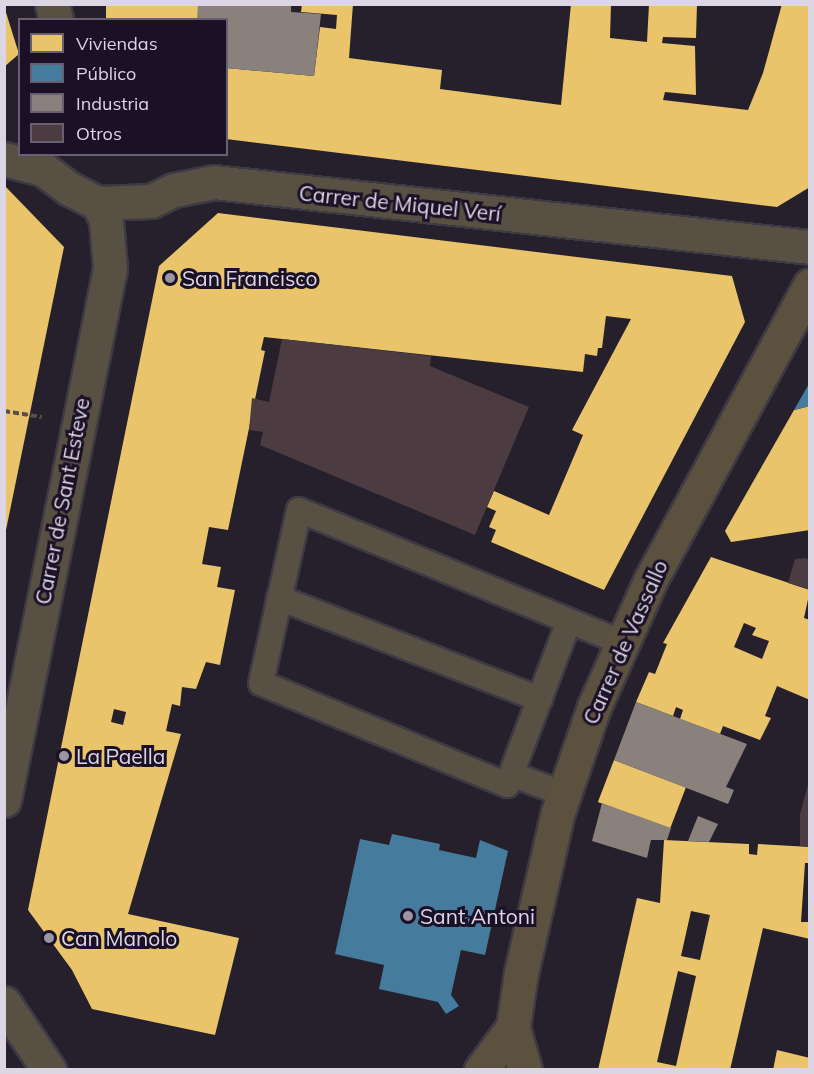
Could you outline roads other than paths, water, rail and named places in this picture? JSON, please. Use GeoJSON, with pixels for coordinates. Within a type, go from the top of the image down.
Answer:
{"type":"FeatureCollection","features":[{"type":"Feature","properties":{"kind":"street","name":"Carrer de Miquel Verí"},"geometry":{"type":"LineString","coordinates":[[4,159],[39,161],[68,188],[98,203],[151,201],[174,190],[214,182],[810,247]]}},
{"type":"Feature","properties":{"kind":"street","name":"Carrer de Sant Esteve"},"geometry":{"type":"LineString","coordinates":[[4,800],[110,268],[106,220],[98,203]]}},
{"type":"Feature","properties":{"kind":"street","name":"Carrer de Vassallo"},"geometry":{"type":"LineString","coordinates":[[513,1027],[536,900],[564,794],[621,642],[810,285]]}},
{"type":"Feature","properties":{"kind":"street"},"geometry":{"type":"LineString","coordinates":[[4,1003],[49,1070]]}},
{"type":"Feature","properties":{"kind":"street"},"geometry":{"type":"LineString","coordinates":[[481,1070],[513,1027]]}},
{"type":"Feature","properties":{"kind":"street"},"geometry":{"type":"LineString","coordinates":[[513,1027],[525,1070]]}},
{"type":"Feature","properties":{"kind":"lane"},"geometry":{"type":"LineString","coordinates":[[569,621],[507,785],[261,683],[299,510],[621,642]]}},
{"type":"Feature","properties":{"kind":"lane"},"geometry":{"type":"LineString","coordinates":[[279,598],[540,699]]}},
{"type":"Feature","properties":{"kind":"lane"},"geometry":{"type":"LineString","coordinates":[[511,774],[564,794]]}},
{"type":"Feature","properties":{"kind":"place","name":"San Francisco"},"geometry":{"type":"Point","coordinates":[170,278]}},
{"type":"Feature","properties":{"kind":"place","name":"La Paella"},"geometry":{"type":"Point","coordinates":[64,756]}},
{"type":"Feature","properties":{"kind":"place","name":"Sant Antoni"},"geometry":{"type":"Point","coordinates":[408,916]}},
{"type":"Feature","properties":{"kind":"place","name":"Can Manolo"},"geometry":{"type":"Point","coordinates":[49,938]}}]}
